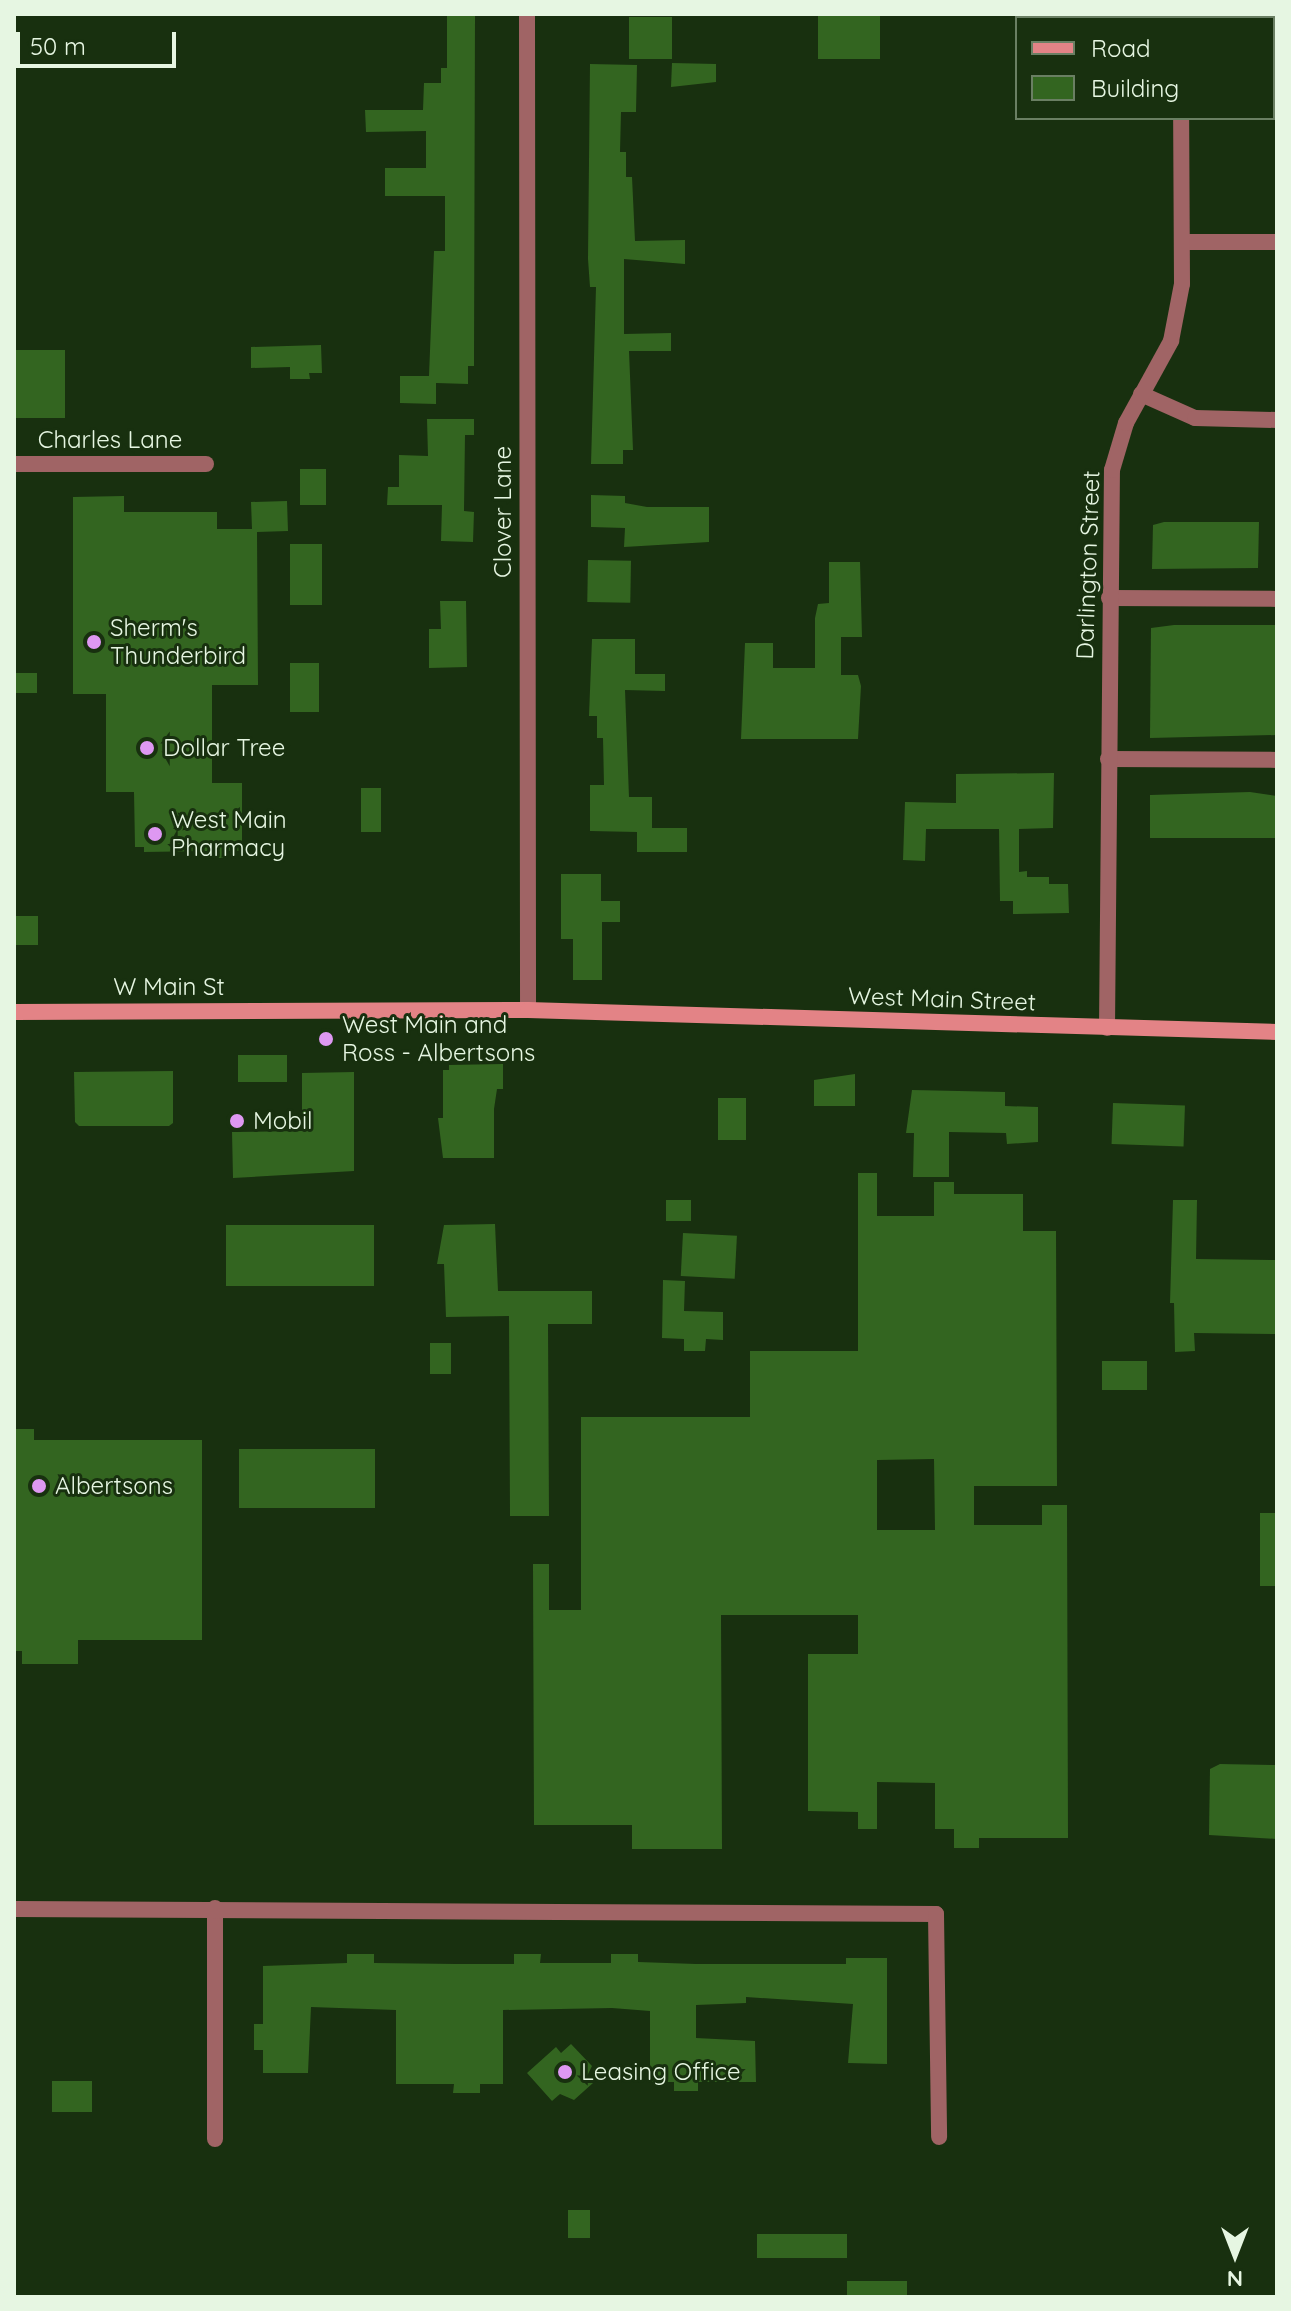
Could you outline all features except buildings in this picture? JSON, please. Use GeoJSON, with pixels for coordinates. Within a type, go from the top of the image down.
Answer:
{"type":"FeatureCollection","features":[{"type":"Feature","properties":{"kind":"main road","name":"W Main St"},"geometry":{"type":"LineString","coordinates":[[14,1012],[528,1010]]}},
{"type":"Feature","properties":{"kind":"main road","name":"West Main Street"},"geometry":{"type":"LineString","coordinates":[[528,1010],[1277,1032]]}},
{"type":"Feature","properties":{"kind":"street","name":"Clover Lane"},"geometry":{"type":"LineString","coordinates":[[527,14],[528,1010]]}},
{"type":"Feature","properties":{"kind":"street","name":"Darlington Street"},"geometry":{"type":"LineString","coordinates":[[1107,1028],[1112,470],[1141,394],[1171,341],[1182,284],[1181,120]]}},
{"type":"Feature","properties":{"kind":"street"},"geometry":{"type":"LineString","coordinates":[[1182,242],[1277,242]]}},
{"type":"Feature","properties":{"kind":"street"},"geometry":{"type":"LineString","coordinates":[[1141,394],[1195,418],[1277,420]]}},
{"type":"Feature","properties":{"kind":"street","name":"Charles Lane"},"geometry":{"type":"LineString","coordinates":[[14,464],[206,464]]}},
{"type":"Feature","properties":{"kind":"street"},"geometry":{"type":"LineString","coordinates":[[1109,598],[1277,599]]}},
{"type":"Feature","properties":{"kind":"street"},"geometry":{"type":"LineString","coordinates":[[1108,759],[1277,760]]}},
{"type":"Feature","properties":{"kind":"street"},"geometry":{"type":"LineString","coordinates":[[215,1908],[215,2139]]}},
{"type":"Feature","properties":{"kind":"street"},"geometry":{"type":"LineString","coordinates":[[14,1909],[936,1914],[939,2137]]}},
{"type":"Feature","properties":{"kind":"place","name":"Sherm's Thunderbird"},"geometry":{"type":"Point","coordinates":[94,642]}},
{"type":"Feature","properties":{"kind":"place","name":"Dollar Tree"},"geometry":{"type":"Point","coordinates":[147,748]}},
{"type":"Feature","properties":{"kind":"place","name":"West Main Pharmacy"},"geometry":{"type":"Point","coordinates":[155,834]}},
{"type":"Feature","properties":{"kind":"place","name":"West Main and Ross - Albertsons"},"geometry":{"type":"Point","coordinates":[326,1039]}},
{"type":"Feature","properties":{"kind":"place","name":"Mobil"},"geometry":{"type":"Point","coordinates":[237,1121]}},
{"type":"Feature","properties":{"kind":"place","name":"Albertsons"},"geometry":{"type":"Point","coordinates":[39,1486]}},
{"type":"Feature","properties":{"kind":"place","name":"Leasing Office"},"geometry":{"type":"Point","coordinates":[565,2072]}}]}
